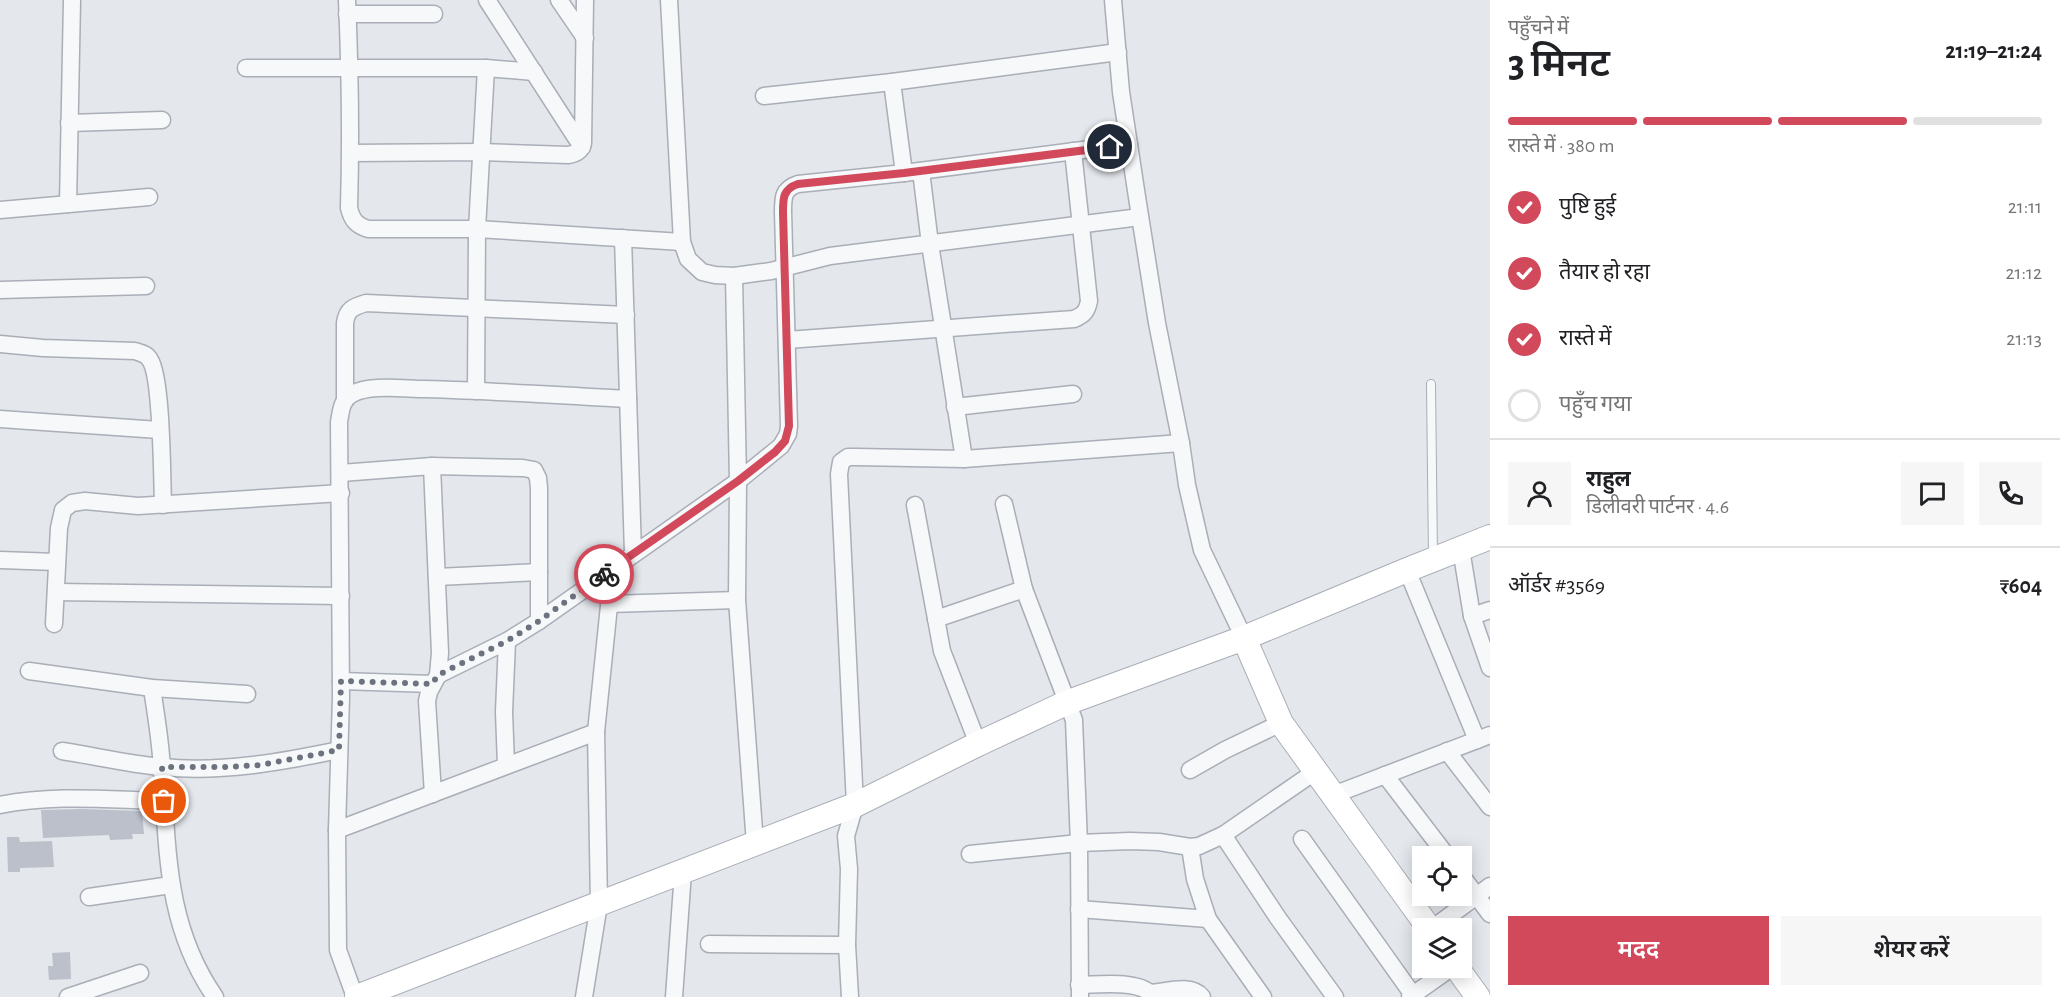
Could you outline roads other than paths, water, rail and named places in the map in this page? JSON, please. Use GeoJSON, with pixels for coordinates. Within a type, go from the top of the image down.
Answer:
{"type":"FeatureCollection","features":[{"type":"Feature","properties":{"kind":"street"},"geometry":{"type":"LineString","coordinates":[[68,204],[72,0]]}},
{"type":"Feature","properties":{"kind":"street"},"geometry":{"type":"LineString","coordinates":[[487,0],[582,147]]}},
{"type":"Feature","properties":{"kind":"street"},"geometry":{"type":"LineString","coordinates":[[559,0],[585,38]]}},
{"type":"Feature","properties":{"kind":"street"},"geometry":{"type":"LineString","coordinates":[[351,153],[481,152],[568,155],[577,153],[582,147],[585,0]]}},
{"type":"Feature","properties":{"kind":"street"},"geometry":{"type":"LineString","coordinates":[[669,0],[682,242],[688,259],[702,272],[734,276],[771,271],[830,256],[1140,217]]}},
{"type":"Feature","properties":{"kind":"street"},"geometry":{"type":"LineString","coordinates":[[1113,0],[1129,144],[1157,323],[1187,485],[1202,550],[1281,723],[1424,918]]}},
{"type":"Feature","properties":{"kind":"street"},"geometry":{"type":"LineString","coordinates":[[434,14],[347,7],[351,153],[349,208],[351,217],[361,227],[368,229],[477,229],[682,242]]}},
{"type":"Feature","properties":{"kind":"street"},"geometry":{"type":"LineString","coordinates":[[764,96],[892,82],[1118,52]]}},
{"type":"Feature","properties":{"kind":"street"},"geometry":{"type":"LineString","coordinates":[[246,68],[486,68],[534,72]]}},
{"type":"Feature","properties":{"kind":"street"},"geometry":{"type":"LineString","coordinates":[[476,391],[477,229],[486,68]]}},
{"type":"Feature","properties":{"kind":"street"},"geometry":{"type":"LineString","coordinates":[[892,82],[904,173]]}},
{"type":"Feature","properties":{"kind":"street"},"geometry":{"type":"LineString","coordinates":[[69,123],[162,120]]}},
{"type":"Feature","properties":{"kind":"street"},"geometry":{"type":"LineString","coordinates":[[341,681],[435,680],[539,621],[738,481],[775,452],[785,441],[788,434],[783,200],[788,189],[798,184],[921,171],[1129,144]]}},
{"type":"Feature","properties":{"kind":"street"},"geometry":{"type":"LineString","coordinates":[[787,340],[943,330],[1074,319],[1082,316],[1087,310],[1089,301],[1073,151]]}},
{"type":"Feature","properties":{"kind":"street"},"geometry":{"type":"LineString","coordinates":[[921,171],[963,459]]}},
{"type":"Feature","properties":{"kind":"street"},"geometry":{"type":"LineString","coordinates":[[0,210],[149,197]]}},
{"type":"Feature","properties":{"kind":"street"},"geometry":{"type":"LineString","coordinates":[[623,238],[633,553]]}},
{"type":"Feature","properties":{"kind":"street"},"geometry":{"type":"LineString","coordinates":[[734,276],[738,481],[737,600],[755,844]]}},
{"type":"Feature","properties":{"kind":"street"},"geometry":{"type":"LineString","coordinates":[[0,290],[146,286]]}},
{"type":"Feature","properties":{"kind":"street"},"geometry":{"type":"LineString","coordinates":[[345,400],[345,323],[347,313],[352,307],[366,303],[626,315]]}},
{"type":"Feature","properties":{"kind":"street"},"geometry":{"type":"LineString","coordinates":[[0,344],[135,351],[145,354],[154,366],[156,378],[164,505]]}},
{"type":"Feature","properties":{"kind":"street"},"geometry":{"type":"LineString","coordinates":[[628,399],[476,391],[366,389],[352,393],[341,408],[339,422],[341,681],[337,830],[338,950],[356,997],[855,806],[1066,703],[1244,638],[1490,537]]}},
{"type":"Feature","properties":{"kind":"street"},"geometry":{"type":"LineString","coordinates":[[956,406],[1073,394]]}},
{"type":"Feature","properties":{"kind":"street"},"geometry":{"type":"LineString","coordinates":[[0,419],[159,430]]}},
{"type":"Feature","properties":{"kind":"street"},"geometry":{"type":"LineString","coordinates":[[850,997],[847,945],[849,869],[846,836],[855,806],[839,474],[844,459],[856,457],[963,459],[1181,443]]}},
{"type":"Feature","properties":{"kind":"street"},"geometry":{"type":"LineString","coordinates":[[341,472],[432,466],[534,470],[538,478],[539,621]]}},
{"type":"Feature","properties":{"kind":"street"},"geometry":{"type":"LineString","coordinates":[[432,466],[440,653],[435,680],[427,701],[433,794]]}},
{"type":"Feature","properties":{"kind":"street"},"geometry":{"type":"LineString","coordinates":[[54,624],[61,516],[67,506],[85,501],[138,506],[341,493]]}},
{"type":"Feature","properties":{"kind":"street"},"geometry":{"type":"LineString","coordinates":[[1004,504],[1024,588],[1074,720],[1079,843],[1079,991],[1136,986],[1146,989],[1152,995],[1189,989],[1202,997]]}},
{"type":"Feature","properties":{"kind":"street"},"geometry":{"type":"LineString","coordinates":[[915,505],[942,651],[978,744]]}},
{"type":"Feature","properties":{"kind":"street"},"geometry":{"type":"LineString","coordinates":[[1461,549],[1472,616],[1489,663]]}},
{"type":"Feature","properties":{"kind":"street"},"geometry":{"type":"LineString","coordinates":[[0,560],[57,562]]}},
{"type":"Feature","properties":{"kind":"street"},"geometry":{"type":"LineString","coordinates":[[584,997],[599,904],[596,732],[614,567]]}},
{"type":"Feature","properties":{"kind":"street"},"geometry":{"type":"LineString","coordinates":[[1332,795],[1483,738],[1407,570]]}},
{"type":"Feature","properties":{"kind":"street"},"geometry":{"type":"LineString","coordinates":[[437,577],[539,572]]}},
{"type":"Feature","properties":{"kind":"street"},"geometry":{"type":"LineString","coordinates":[[936,619],[1024,588]]}},
{"type":"Feature","properties":{"kind":"street"},"geometry":{"type":"LineString","coordinates":[[56,592],[341,596]]}},
{"type":"Feature","properties":{"kind":"street"},"geometry":{"type":"LineString","coordinates":[[610,604],[737,600]]}},
{"type":"Feature","properties":{"kind":"street"},"geometry":{"type":"LineString","coordinates":[[1472,616],[1490,610]]}},
{"type":"Feature","properties":{"kind":"street"},"geometry":{"type":"LineString","coordinates":[[506,765],[504,712],[507,641]]}},
{"type":"Feature","properties":{"kind":"street"},"geometry":{"type":"LineString","coordinates":[[29,671],[152,688],[247,694]]}},
{"type":"Feature","properties":{"kind":"street"},"geometry":{"type":"LineString","coordinates":[[152,688],[162,767],[171,885],[180,924],[200,976],[215,997]]}},
{"type":"Feature","properties":{"kind":"street"},"geometry":{"type":"LineString","coordinates":[[1190,770],[1281,723]]}},
{"type":"Feature","properties":{"kind":"street"},"geometry":{"type":"LineString","coordinates":[[337,830],[596,732]]}},
{"type":"Feature","properties":{"kind":"street"},"geometry":{"type":"LineString","coordinates":[[62,751],[162,767],[228,767],[260,765],[339,750]]}},
{"type":"Feature","properties":{"kind":"street"},"geometry":{"type":"LineString","coordinates":[[1447,751],[1490,807]]}},
{"type":"Feature","properties":{"kind":"street"},"geometry":{"type":"LineString","coordinates":[[970,854],[1079,843],[1159,842],[1190,847],[1208,844],[1316,771]]}},
{"type":"Feature","properties":{"kind":"street"},"geometry":{"type":"LineString","coordinates":[[1385,775],[1439,846]]}},
{"type":"Feature","properties":{"kind":"street"},"geometry":{"type":"LineString","coordinates":[[0,805],[29,800],[70,799],[164,801]]}},
{"type":"Feature","properties":{"kind":"street"},"geometry":{"type":"LineString","coordinates":[[1223,835],[1278,918],[1335,997]]}},
{"type":"Feature","properties":{"kind":"street"},"geometry":{"type":"LineString","coordinates":[[1302,839],[1411,996],[1437,978]]}},
{"type":"Feature","properties":{"kind":"street"},"geometry":{"type":"LineString","coordinates":[[1190,847],[1195,879],[1208,919],[1263,997]]}},
{"type":"Feature","properties":{"kind":"street"},"geometry":{"type":"LineString","coordinates":[[674,997],[683,872]]}},
{"type":"Feature","properties":{"kind":"street"},"geometry":{"type":"LineString","coordinates":[[89,897],[171,885]]}},
{"type":"Feature","properties":{"kind":"street"},"geometry":{"type":"LineString","coordinates":[[1445,918],[1484,891],[1490,914]]}},
{"type":"Feature","properties":{"kind":"street"},"geometry":{"type":"LineString","coordinates":[[1079,909],[1208,919]]}},
{"type":"Feature","properties":{"kind":"street"},"geometry":{"type":"LineString","coordinates":[[709,944],[847,945]]}},
{"type":"Feature","properties":{"kind":"street"},"geometry":{"type":"LineString","coordinates":[[68,997],[140,973]]}},
{"type":"Feature","properties":{"kind":"street"},"geometry":{"type":"LineString","coordinates":[[1464,978],[1478,997]]}},
{"type":"Feature","properties":{"kind":"lane"},"geometry":{"type":"LineString","coordinates":[[1431,384],[1433,560]]}}]}
